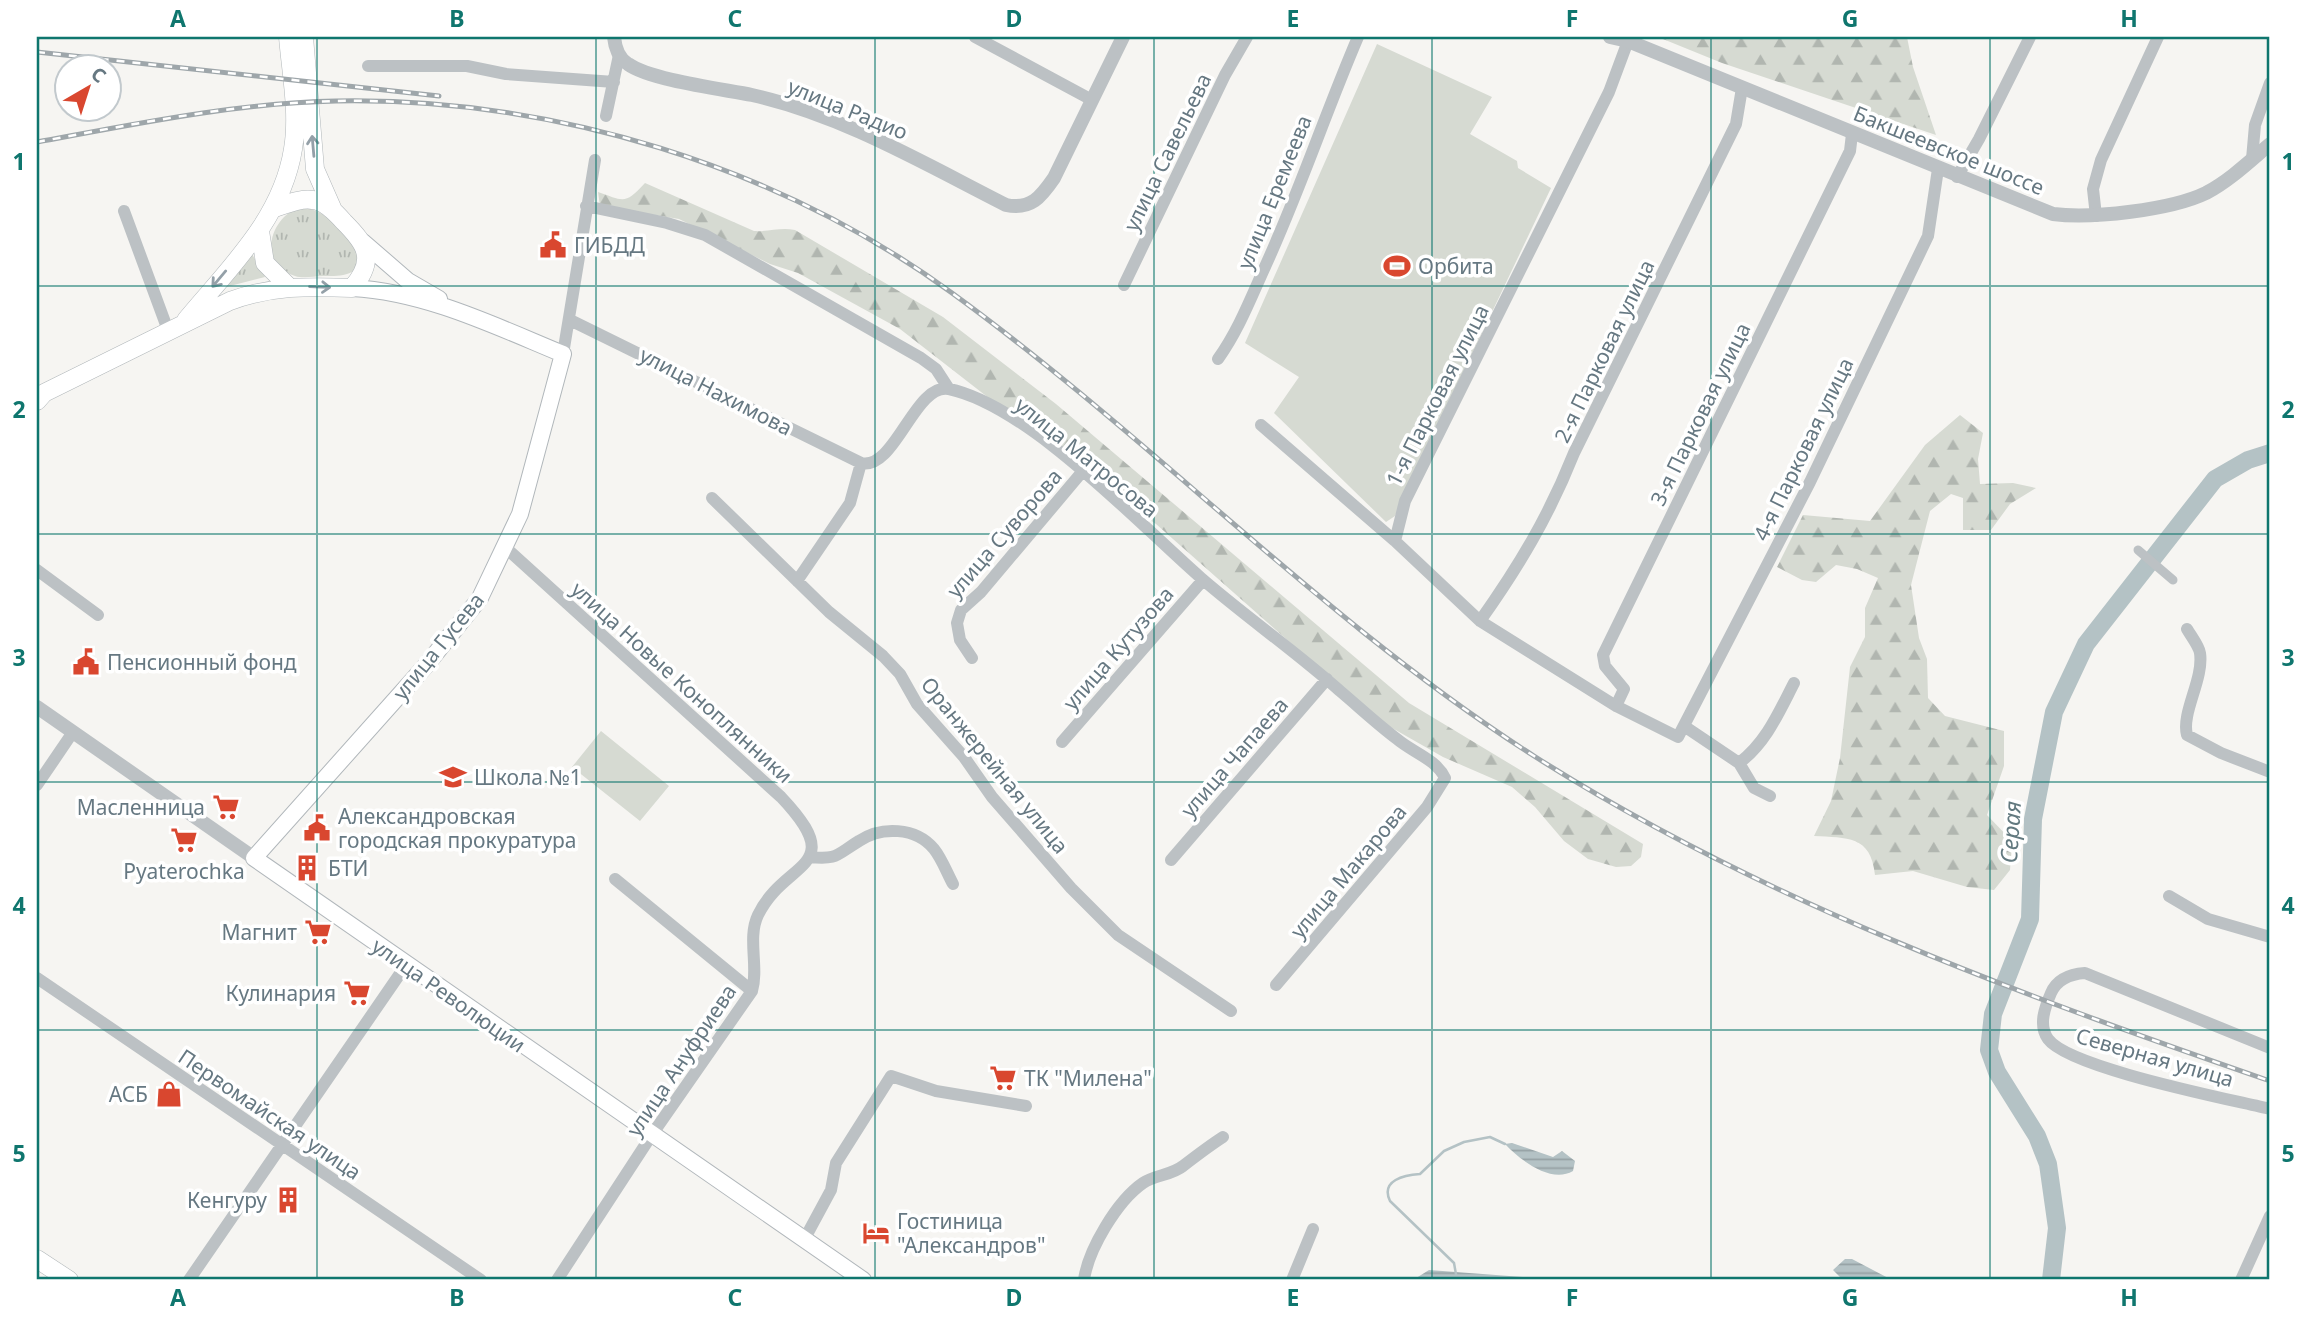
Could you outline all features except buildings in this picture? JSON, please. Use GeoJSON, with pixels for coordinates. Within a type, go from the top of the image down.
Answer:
{"type":"FeatureCollection","features":[{"type":"Feature","properties":{"kind":"main road"},"geometry":{"type":"LineString","coordinates":[[174,330],[260,231],[275,208],[293,150],[294,113],[288,37]]}},
{"type":"Feature","properties":{"kind":"main road"},"geometry":{"type":"LineString","coordinates":[[304,37],[316,169],[333,210]]}},
{"type":"Feature","properties":{"kind":"main road"},"geometry":{"type":"LineString","coordinates":[[275,208],[295,201],[315,200],[333,210],[363,242],[408,281],[458,312]]}},
{"type":"Feature","properties":{"kind":"main road"},"geometry":{"type":"LineString","coordinates":[[260,231],[265,263],[288,286]]}},
{"type":"Feature","properties":{"kind":"main road"},"geometry":{"type":"LineString","coordinates":[[352,288],[362,277],[367,261],[363,242]]}},
{"type":"Feature","properties":{"kind":"main road"},"geometry":{"type":"LineString","coordinates":[[39,394],[230,301],[258,291],[288,286],[379,289],[458,312],[563,354]]}},
{"type":"Feature","properties":{"kind":"main road","name":"улица Гусева"},"geometry":{"type":"LineString","coordinates":[[254,858],[462,623],[480,598],[520,514],[563,354]]}},
{"type":"Feature","properties":{"kind":"main road","name":"улица Революции"},"geometry":{"type":"LineString","coordinates":[[254,858],[651,1136],[863,1280]]}},
{"type":"Feature","properties":{"kind":"main road"},"geometry":{"type":"LineString","coordinates":[[37,1259],[69,1280]]}},
{"type":"Feature","properties":{"kind":"street"},"geometry":{"type":"LineString","coordinates":[[975,37],[1091,100],[1123,37]]}},
{"type":"Feature","properties":{"kind":"street","name":"улица Савельева"},"geometry":{"type":"LineString","coordinates":[[1124,285],[1247,37]]}},
{"type":"Feature","properties":{"kind":"street","name":"улица Еремеева"},"geometry":{"type":"LineString","coordinates":[[1218,359],[1233,338],[1293,205],[1329,105],[1358,37]]}},
{"type":"Feature","properties":{"kind":"street","name":"Бакшеевское шоссе"},"geometry":{"type":"LineString","coordinates":[[1610,37],[1628,41],[2053,214],[2096,216],[2193,198],[2209,191],[2270,144]]}},
{"type":"Feature","properties":{"kind":"street"},"geometry":{"type":"LineString","coordinates":[[1957,177],[2030,37]]}},
{"type":"Feature","properties":{"kind":"street"},"geometry":{"type":"LineString","coordinates":[[2096,216],[2094,189],[2101,160],[2158,37]]}},
{"type":"Feature","properties":{"kind":"street","name":"1-я Парковая улица"},"geometry":{"type":"LineString","coordinates":[[1395,541],[1405,500],[1603,104],[1628,41]]}},
{"type":"Feature","properties":{"kind":"street"},"geometry":{"type":"LineString","coordinates":[[606,116],[614,82],[616,45]]}},
{"type":"Feature","properties":{"kind":"street","name":"улица Радио"},"geometry":{"type":"LineString","coordinates":[[616,45],[628,64],[648,73],[761,97],[809,111],[877,140],[1006,205],[1019,207],[1041,197],[1054,178],[1091,100]]}},
{"type":"Feature","properties":{"kind":"street"},"geometry":{"type":"LineString","coordinates":[[368,66],[467,66],[506,74],[614,82]]}},
{"type":"Feature","properties":{"kind":"street"},"geometry":{"type":"LineString","coordinates":[[2252,159],[2255,125],[2270,83]]}},
{"type":"Feature","properties":{"kind":"street","name":"2-я Парковая улица"},"geometry":{"type":"LineString","coordinates":[[1480,621],[1532,545],[1554,503],[1574,453],[1736,124],[1742,88]]}},
{"type":"Feature","properties":{"kind":"street","name":"3-я Парковая улица"},"geometry":{"type":"LineString","coordinates":[[1616,706],[1624,689],[1605,666],[1603,655],[1850,151],[1852,134]]}},
{"type":"Feature","properties":{"kind":"street"},"geometry":{"type":"LineString","coordinates":[[563,354],[594,160]]}},
{"type":"Feature","properties":{"kind":"street","name":"4-я Парковая улица"},"geometry":{"type":"LineString","coordinates":[[1681,732],[1810,482],[1928,236],[1938,169]]}},
{"type":"Feature","properties":{"kind":"street","name":"улица Матросова"},"geometry":{"type":"LineString","coordinates":[[586,206],[667,223],[705,235],[921,358],[936,369],[949,389],[1014,417],[1082,472],[1203,580],[1327,679],[1399,741],[1441,769],[1445,778]]}},
{"type":"Feature","properties":{"kind":"street"},"geometry":{"type":"LineString","coordinates":[[124,211],[174,330]]}},
{"type":"Feature","properties":{"kind":"street","name":"улица Нахимова"},"geometry":{"type":"LineString","coordinates":[[570,320],[861,463]]}},
{"type":"Feature","properties":{"kind":"street"},"geometry":{"type":"LineString","coordinates":[[797,581],[850,503],[861,463],[867,464],[881,458],[931,394],[949,389]]}},
{"type":"Feature","properties":{"kind":"street"},"geometry":{"type":"LineString","coordinates":[[1261,425],[1395,541],[1480,621],[1616,706],[1681,732],[1739,763],[1754,788],[1770,796]]}},
{"type":"Feature","properties":{"kind":"street","name":"улица Суворова"},"geometry":{"type":"LineString","coordinates":[[972,658],[959,632],[957,623],[961,610],[981,592],[1082,472]]}},
{"type":"Feature","properties":{"kind":"street","name":"Оранжерейная улица"},"geometry":{"type":"LineString","coordinates":[[712,498],[797,581],[900,674],[916,704],[964,757],[992,797],[1099,917],[1118,935],[1231,1012]]}},
{"type":"Feature","properties":{"kind":"street","name":"улица Новые Коноплянники"},"geometry":{"type":"LineString","coordinates":[[506,548],[781,797],[804,822],[812,842],[809,857]]}},
{"type":"Feature","properties":{"kind":"street"},"geometry":{"type":"LineString","coordinates":[[2138,550],[2173,580]]}},
{"type":"Feature","properties":{"kind":"street"},"geometry":{"type":"LineString","coordinates":[[37,570],[99,615]]}},
{"type":"Feature","properties":{"kind":"street","name":"улица Кутузова"},"geometry":{"type":"LineString","coordinates":[[1062,742],[1203,580]]}},
{"type":"Feature","properties":{"kind":"street"},"geometry":{"type":"LineString","coordinates":[[2186,629],[2200,652],[2197,691],[2185,726],[2188,734],[2221,753],[2270,772]]}},
{"type":"Feature","properties":{"kind":"street","name":"улица Чапаева"},"geometry":{"type":"LineString","coordinates":[[1171,860],[1327,679]]}},
{"type":"Feature","properties":{"kind":"street"},"geometry":{"type":"LineString","coordinates":[[1739,763],[1752,753],[1771,728],[1794,683]]}},
{"type":"Feature","properties":{"kind":"street","name":"улица Революции"},"geometry":{"type":"LineString","coordinates":[[37,707],[254,858]]}},
{"type":"Feature","properties":{"kind":"street"},"geometry":{"type":"LineString","coordinates":[[37,785],[73,732]]}},
{"type":"Feature","properties":{"kind":"street","name":"улица Макарова"},"geometry":{"type":"LineString","coordinates":[[1276,985],[1427,807],[1445,778]]}},
{"type":"Feature","properties":{"kind":"street"},"geometry":{"type":"LineString","coordinates":[[809,857],[831,859],[877,831],[902,831],[922,839],[934,850],[953,884]]}},
{"type":"Feature","properties":{"kind":"street","name":"улица Ануфриева"},"geometry":{"type":"LineString","coordinates":[[557,1280],[651,1136],[752,991],[757,916],[809,857]]}},
{"type":"Feature","properties":{"kind":"street"},"geometry":{"type":"LineString","coordinates":[[615,879],[752,991]]}},
{"type":"Feature","properties":{"kind":"street"},"geometry":{"type":"LineString","coordinates":[[2169,896],[2208,919],[2270,937]]}},
{"type":"Feature","properties":{"kind":"street"},"geometry":{"type":"LineString","coordinates":[[189,1280],[406,965]]}},
{"type":"Feature","properties":{"kind":"street","name":"Северная улица"},"geometry":{"type":"LineString","coordinates":[[2270,1048],[2085,973],[2073,974],[2052,990],[2043,1024],[2047,1038],[2062,1051],[2100,1065],[2270,1109]]}},
{"type":"Feature","properties":{"kind":"street","name":"Первомайская улица"},"geometry":{"type":"LineString","coordinates":[[37,978],[481,1280]]}},
{"type":"Feature","properties":{"kind":"street"},"geometry":{"type":"LineString","coordinates":[[804,1240],[831,1190],[836,1163],[891,1076],[936,1091],[1026,1106]]}},
{"type":"Feature","properties":{"kind":"street"},"geometry":{"type":"LineString","coordinates":[[1084,1280],[1087,1260],[1094,1246],[1129,1197],[1143,1183],[1183,1167],[1223,1137]]}},
{"type":"Feature","properties":{"kind":"street"},"geometry":{"type":"LineString","coordinates":[[2241,1280],[2270,1216]]}},
{"type":"Feature","properties":{"kind":"street"},"geometry":{"type":"LineString","coordinates":[[1292,1280],[1313,1228]]}},
{"type":"Feature","properties":{"kind":"green space"},"geometry":{"type":"Polygon","coordinates":[[[1658,37],[1907,37],[1913,67],[1936,135],[1722,63],[1658,37]]]}},
{"type":"Feature","properties":{"kind":"green space","name":"Орбита"},"geometry":{"type":"Polygon","coordinates":[[[1377,44],[1492,97],[1470,134],[1517,161],[1518,168],[1551,188],[1395,516],[1386,522],[1274,413],[1299,377],[1245,343],[1377,44]]]}},
{"type":"Feature","properties":{"kind":"green space"},"geometry":{"type":"Polygon","coordinates":[[[645,183],[754,231],[795,230],[943,317],[1056,404],[1409,703],[1643,844],[1641,857],[1631,866],[1616,867],[1588,859],[1564,841],[1535,807],[1512,787],[1443,757],[1378,720],[1156,524],[1120,500],[900,329],[798,273],[770,264],[679,219],[600,206],[598,192],[624,199],[633,195],[645,183]]]}},
{"type":"Feature","properties":{"kind":"green space"},"geometry":{"type":"Polygon","coordinates":[[[301,207],[332,220],[350,238],[357,259],[355,270],[340,276],[302,277],[283,270],[275,261],[272,240],[275,230],[290,212],[301,207]]]}},
{"type":"Feature","properties":{"kind":"green space"},"geometry":{"type":"Polygon","coordinates":[[[252,254],[265,277],[226,287],[252,254]]]}},
{"type":"Feature","properties":{"kind":"green space"},"geometry":{"type":"Polygon","coordinates":[[[1960,415],[1983,433],[1978,459],[1980,484],[2013,483],[2036,488],[2010,504],[1991,530],[1963,530],[1963,498],[1951,494],[1930,511],[1911,585],[1919,638],[1927,659],[1928,698],[1945,716],[2004,731],[2004,766],[1987,815],[2012,841],[2010,870],[1994,890],[1967,887],[1913,871],[1875,875],[1873,862],[1863,846],[1847,839],[1814,836],[1831,801],[1840,758],[1850,667],[1865,637],[1865,608],[1878,578],[1857,569],[1836,565],[1816,582],[1802,580],[1777,567],[1803,515],[1870,521],[1925,445],[1960,415]]]}},
{"type":"Feature","properties":{"kind":"green space"},"geometry":{"type":"Polygon","coordinates":[[[601,731],[669,786],[640,821],[572,767],[601,731]]]}},
{"type":"Feature","properties":{"kind":"shaded area"},"geometry":{"type":"Polygon","coordinates":[[[1512,1143],[1553,1157],[1562,1151],[1575,1161],[1573,1171],[1555,1175],[1536,1168],[1505,1144],[1512,1143]]]}},
{"type":"Feature","properties":{"kind":"shaded area"},"geometry":{"type":"Polygon","coordinates":[[[1845,1259],[1852,1259],[1892,1280],[1843,1280],[1833,1270],[1845,1259]]]}},
{"type":"Feature","properties":{"kind":"shaded area"},"geometry":{"type":"Polygon","coordinates":[[[1429,1270],[1564,1280],[1413,1280],[1429,1270]]]}},
{"type":"Feature","properties":{"kind":"waterway","name":"Серая"},"geometry":{"type":"LineString","coordinates":[[2051,1280],[2057,1228],[2048,1164],[2037,1136],[1997,1072],[1989,1050],[1993,1014],[2030,919],[2033,819],[2054,712],[2086,644],[2215,479],[2248,460],[2270,453]]}},
{"type":"Feature","properties":{"kind":"waterway"},"geometry":{"type":"LineString","coordinates":[[1457,1280],[1454,1263],[1390,1201],[1388,1188],[1401,1177],[1420,1174],[1444,1151],[1464,1142],[1490,1137],[1505,1144]]}},
{"type":"Feature","properties":{"kind":"railway"},"geometry":{"type":"LineString","coordinates":[[37,52],[439,96]]}},
{"type":"Feature","properties":{"kind":"railway"},"geometry":{"type":"LineString","coordinates":[[37,142],[261,106],[336,101],[417,103],[499,111],[580,127],[660,148],[738,175],[813,209],[884,248],[952,293],[1098,408],[1383,648],[1457,704],[1534,756],[1621,808],[1709,856],[1892,940],[1986,978],[2270,1081]]}},
{"type":"Feature","properties":{"kind":"place","name":"ГИБДД"},"geometry":{"type":"Point","coordinates":[553,245]}},
{"type":"Feature","properties":{"kind":"place","name":"Орбита"},"geometry":{"type":"Point","coordinates":[1397,266]}},
{"type":"Feature","properties":{"kind":"place","name":"Пенсионный фонд"},"geometry":{"type":"Point","coordinates":[86,662]}},
{"type":"Feature","properties":{"kind":"place","name":"Школа №1"},"geometry":{"type":"Point","coordinates":[453,777]}},
{"type":"Feature","properties":{"kind":"place","name":"Масленница"},"geometry":{"type":"Point","coordinates":[226,807]}},
{"type":"Feature","properties":{"kind":"place","name":"Александровская городская прокуратура"},"geometry":{"type":"Point","coordinates":[317,828]}},
{"type":"Feature","properties":{"kind":"place","name":"Pyaterochka"},"geometry":{"type":"Point","coordinates":[184,840]}},
{"type":"Feature","properties":{"kind":"place","name":"БТИ"},"geometry":{"type":"Point","coordinates":[307,868]}},
{"type":"Feature","properties":{"kind":"place","name":"Магнит"},"geometry":{"type":"Point","coordinates":[318,932]}},
{"type":"Feature","properties":{"kind":"place","name":"Кулинария"},"geometry":{"type":"Point","coordinates":[357,993]}},
{"type":"Feature","properties":{"kind":"place","name":"ТК \"Милена\""},"geometry":{"type":"Point","coordinates":[1003,1078]}},
{"type":"Feature","properties":{"kind":"place","name":"АСБ"},"geometry":{"type":"Point","coordinates":[169,1094]}},
{"type":"Feature","properties":{"kind":"place","name":"Кенгуру"},"geometry":{"type":"Point","coordinates":[288,1200]}},
{"type":"Feature","properties":{"kind":"place","name":"Гостиница \"Александров\""},"geometry":{"type":"Point","coordinates":[876,1233]}}]}
